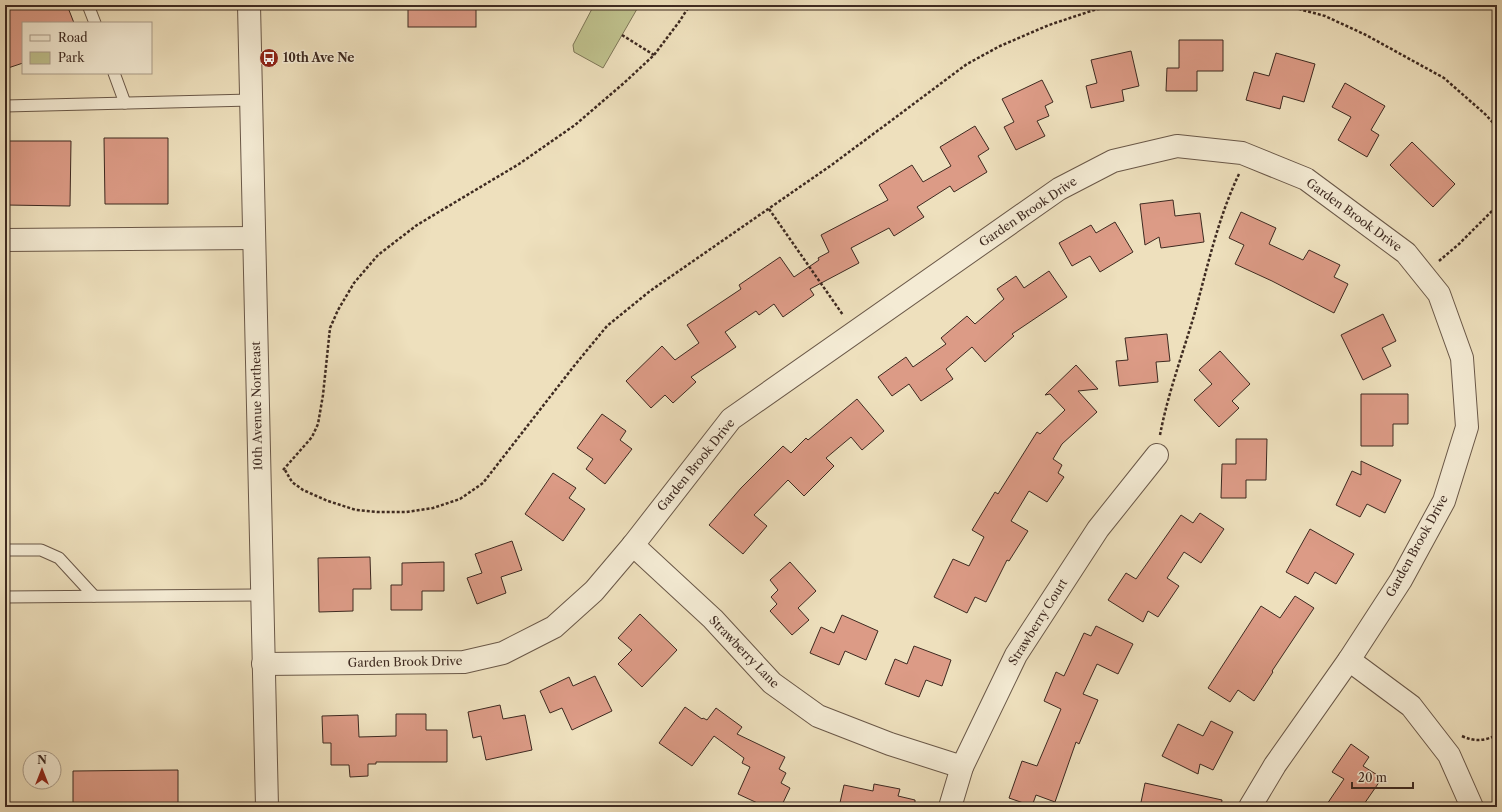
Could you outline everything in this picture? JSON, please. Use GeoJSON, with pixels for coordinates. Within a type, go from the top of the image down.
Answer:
{"type":"FeatureCollection","features":[{"type":"Feature","properties":{"kind":"street","name":"10th Avenue Northeast"},"geometry":{"type":"LineString","coordinates":[[249,5],[267,807]]}},
{"type":"Feature","properties":{"kind":"street","name":"Garden Brook Drive"},"geometry":{"type":"LineString","coordinates":[[263,664],[464,662],[504,653],[554,627],[594,591],[633,545],[731,419],[1059,189],[1113,160],[1177,146],[1242,153],[1306,179],[1406,253],[1439,294],[1462,358],[1467,427],[1444,501],[1401,580],[1349,660],[1275,765],[1250,807]]}},
{"type":"Feature","properties":{"kind":"street"},"geometry":{"type":"LineString","coordinates":[[5,240],[254,238]]}},
{"type":"Feature","properties":{"kind":"street","name":"Strawberry Court"},"geometry":{"type":"LineString","coordinates":[[950,807],[962,767],[1016,655],[1098,529],[1157,455]]}},
{"type":"Feature","properties":{"kind":"street","name":"Strawberry Lane"},"geometry":{"type":"LineString","coordinates":[[633,545],[713,619],[772,683],[818,716],[890,744],[962,767]]}},
{"type":"Feature","properties":{"kind":"street"},"geometry":{"type":"LineString","coordinates":[[1349,660],[1411,706],[1450,755],[1472,807]]}},
{"type":"Feature","properties":{"kind":"lane"},"geometry":{"type":"LineString","coordinates":[[88,5],[95,22]]}},
{"type":"Feature","properties":{"kind":"lane"},"geometry":{"type":"LineString","coordinates":[[114,74],[125,103]]}},
{"type":"Feature","properties":{"kind":"lane"},"geometry":{"type":"LineString","coordinates":[[5,106],[251,100]]}},
{"type":"Feature","properties":{"kind":"lane"},"geometry":{"type":"LineString","coordinates":[[5,550],[41,550],[59,558],[94,596]]}},
{"type":"Feature","properties":{"kind":"lane"},"geometry":{"type":"LineString","coordinates":[[5,597],[262,595]]}},
{"type":"Feature","properties":{"kind":"path"},"geometry":{"type":"LineString","coordinates":[[259,471],[284,470],[312,437],[318,424],[323,395],[330,328],[338,310],[354,283],[378,255],[417,225],[519,164],[575,125],[624,83],[654,54],[679,22],[690,5]]}},
{"type":"Feature","properties":{"kind":"path"},"geometry":{"type":"LineString","coordinates":[[284,470],[292,482],[303,490],[328,501],[356,510],[406,512],[433,508],[460,499],[483,483],[607,326],[650,291],[833,164],[967,64],[1000,46],[1049,25],[1094,10],[1118,5]]}},
{"type":"Feature","properties":{"kind":"path"},"geometry":{"type":"LineString","coordinates":[[1284,5],[1325,16],[1366,35],[1444,78],[1485,114],[1497,127]]}},
{"type":"Feature","properties":{"kind":"path"},"geometry":{"type":"LineString","coordinates":[[622,35],[654,54]]}},
{"type":"Feature","properties":{"kind":"path"},"geometry":{"type":"LineString","coordinates":[[1157,455],[1164,417],[1220,222],[1228,199],[1248,156]]}},
{"type":"Feature","properties":{"kind":"path"},"geometry":{"type":"LineString","coordinates":[[1423,274],[1459,244],[1497,206]]}},
{"type":"Feature","properties":{"kind":"path"},"geometry":{"type":"LineString","coordinates":[[769,209],[855,332]]}},
{"type":"Feature","properties":{"kind":"green space"},"geometry":{"type":"Polygon","coordinates":[[[594,5],[631,5],[637,9],[603,68],[574,52],[573,45],[594,5]]]}},
{"type":"Feature","properties":{"kind":"building"},"geometry":{"type":"Polygon","coordinates":[[[5,5],[67,5],[74,22],[22,22],[22,63],[5,69],[5,5]]]}},
{"type":"Feature","properties":{"kind":"building"},"geometry":{"type":"Polygon","coordinates":[[[408,5],[476,5],[476,27],[408,27],[408,5]]]}},
{"type":"Feature","properties":{"kind":"building"},"geometry":{"type":"Polygon","coordinates":[[[1179,40],[1223,40],[1223,71],[1197,71],[1197,91],[1166,91],[1167,68],[1179,68],[1179,40]]]}},
{"type":"Feature","properties":{"kind":"building"},"geometry":{"type":"Polygon","coordinates":[[[1131,51],[1139,86],[1122,90],[1124,101],[1091,108],[1086,86],[1097,83],[1091,60],[1131,51]]]}},
{"type":"Feature","properties":{"kind":"building"},"geometry":{"type":"Polygon","coordinates":[[[1276,53],[1315,64],[1304,102],[1283,96],[1280,109],[1246,100],[1254,72],[1269,76],[1276,53]]]}},
{"type":"Feature","properties":{"kind":"building"},"geometry":{"type":"Polygon","coordinates":[[[1042,80],[1053,102],[1045,106],[1049,116],[1037,121],[1045,136],[1016,150],[1004,127],[1014,122],[1002,99],[1042,80]]]}},
{"type":"Feature","properties":{"kind":"building"},"geometry":{"type":"Polygon","coordinates":[[[1345,83],[1385,106],[1371,130],[1379,135],[1367,157],[1338,140],[1351,117],[1332,107],[1345,83]]]}},
{"type":"Feature","properties":{"kind":"building"},"geometry":{"type":"Polygon","coordinates":[[[975,126],[989,149],[978,156],[987,172],[954,192],[950,186],[917,207],[924,217],[894,236],[889,228],[851,248],[859,263],[810,289],[814,295],[783,317],[774,304],[759,315],[756,311],[725,332],[736,347],[691,377],[696,382],[673,403],[665,395],[651,408],[626,381],[662,346],[675,360],[699,343],[687,325],[741,289],[739,285],[780,257],[794,277],[819,260],[818,258],[829,252],[821,235],[888,200],[879,185],[912,165],[923,182],[951,166],[940,147],[975,126]]]}},
{"type":"Feature","properties":{"kind":"building"},"geometry":{"type":"Polygon","coordinates":[[[104,138],[168,138],[168,204],[105,204],[104,138]]]}},
{"type":"Feature","properties":{"kind":"building"},"geometry":{"type":"Polygon","coordinates":[[[7,141],[71,141],[70,206],[6,205],[7,141]]]}},
{"type":"Feature","properties":{"kind":"building"},"geometry":{"type":"Polygon","coordinates":[[[1412,142],[1455,184],[1433,207],[1390,165],[1412,142]]]}},
{"type":"Feature","properties":{"kind":"building"},"geometry":{"type":"Polygon","coordinates":[[[1173,200],[1175,216],[1200,213],[1204,242],[1161,248],[1159,237],[1145,245],[1140,204],[1173,200]]]}},
{"type":"Feature","properties":{"kind":"building"},"geometry":{"type":"Polygon","coordinates":[[[1241,212],[1276,228],[1269,244],[1303,260],[1309,250],[1340,265],[1334,277],[1348,284],[1334,313],[1235,264],[1244,245],[1229,238],[1241,212]]]}},
{"type":"Feature","properties":{"kind":"building"},"geometry":{"type":"Polygon","coordinates":[[[1115,222],[1133,252],[1100,272],[1090,256],[1072,266],[1059,243],[1091,225],[1096,233],[1115,222]]]}},
{"type":"Feature","properties":{"kind":"building"},"geometry":{"type":"Polygon","coordinates":[[[1049,271],[1067,297],[1012,334],[1014,336],[985,362],[972,347],[946,369],[953,379],[921,401],[909,384],[892,396],[878,377],[906,357],[913,367],[946,344],[941,338],[967,316],[975,324],[1004,299],[997,289],[1016,276],[1024,288],[1049,271]]]}},
{"type":"Feature","properties":{"kind":"building"},"geometry":{"type":"Polygon","coordinates":[[[1383,314],[1396,341],[1382,348],[1391,366],[1363,380],[1341,335],[1383,314]]]}},
{"type":"Feature","properties":{"kind":"building"},"geometry":{"type":"Polygon","coordinates":[[[1167,334],[1170,361],[1156,362],[1158,382],[1119,386],[1116,361],[1128,360],[1125,338],[1167,334]]]}},
{"type":"Feature","properties":{"kind":"building"},"geometry":{"type":"Polygon","coordinates":[[[1220,351],[1250,384],[1232,401],[1239,408],[1219,427],[1194,400],[1212,384],[1199,370],[1220,351]]]}},
{"type":"Feature","properties":{"kind":"building"},"geometry":{"type":"Polygon","coordinates":[[[1076,365],[1098,389],[1078,391],[1097,412],[1062,444],[1053,459],[1062,465],[1058,473],[1064,477],[1047,502],[1029,491],[1011,521],[1028,531],[1009,561],[1007,560],[986,602],[975,597],[967,613],[934,597],[953,559],[969,566],[984,537],[972,530],[995,492],[998,494],[1037,432],[1040,434],[1065,410],[1050,394],[1045,395],[1076,365]]]}},
{"type":"Feature","properties":{"kind":"building"},"geometry":{"type":"Polygon","coordinates":[[[1361,394],[1408,394],[1408,424],[1393,424],[1393,446],[1361,446],[1361,394]]]}},
{"type":"Feature","properties":{"kind":"building"},"geometry":{"type":"Polygon","coordinates":[[[857,399],[884,431],[862,450],[851,437],[826,458],[834,466],[804,496],[788,480],[754,515],[767,526],[743,554],[709,525],[741,488],[783,446],[791,453],[806,438],[808,440],[857,399]]]}},
{"type":"Feature","properties":{"kind":"building"},"geometry":{"type":"Polygon","coordinates":[[[602,414],[626,431],[620,440],[632,449],[605,484],[586,469],[593,459],[577,448],[602,414]]]}},
{"type":"Feature","properties":{"kind":"building"},"geometry":{"type":"Polygon","coordinates":[[[1236,439],[1267,439],[1266,480],[1246,480],[1246,498],[1221,498],[1222,464],[1236,464],[1236,439]]]}},
{"type":"Feature","properties":{"kind":"building"},"geometry":{"type":"Polygon","coordinates":[[[1361,461],[1401,480],[1385,513],[1367,504],[1360,517],[1336,505],[1352,471],[1361,475],[1361,461]]]}},
{"type":"Feature","properties":{"kind":"building"},"geometry":{"type":"Polygon","coordinates":[[[553,473],[576,488],[569,498],[585,509],[563,541],[525,514],[553,473]]]}},
{"type":"Feature","properties":{"kind":"building"},"geometry":{"type":"Polygon","coordinates":[[[1200,513],[1224,529],[1201,563],[1184,552],[1167,578],[1179,586],[1158,617],[1148,611],[1143,622],[1108,600],[1126,573],[1136,579],[1181,515],[1193,523],[1200,513]]]}},
{"type":"Feature","properties":{"kind":"building"},"geometry":{"type":"Polygon","coordinates":[[[1310,529],[1354,554],[1336,584],[1315,572],[1308,584],[1286,572],[1310,529]]]}},
{"type":"Feature","properties":{"kind":"building"},"geometry":{"type":"Polygon","coordinates":[[[512,541],[522,570],[501,577],[506,593],[477,604],[467,578],[482,573],[475,554],[512,541]]]}},
{"type":"Feature","properties":{"kind":"building"},"geometry":{"type":"Polygon","coordinates":[[[370,557],[371,589],[353,589],[353,611],[319,612],[318,558],[370,557]]]}},
{"type":"Feature","properties":{"kind":"building"},"geometry":{"type":"Polygon","coordinates":[[[444,562],[444,591],[422,591],[422,610],[391,610],[391,585],[402,585],[402,563],[444,562]]]}},
{"type":"Feature","properties":{"kind":"building"},"geometry":{"type":"Polygon","coordinates":[[[790,562],[816,591],[798,608],[809,620],[792,635],[770,611],[777,604],[771,597],[778,590],[770,580],[790,562]]]}},
{"type":"Feature","properties":{"kind":"building"},"geometry":{"type":"Polygon","coordinates":[[[1295,596],[1314,608],[1254,701],[1238,690],[1230,702],[1208,688],[1261,606],[1280,618],[1295,596]]]}},
{"type":"Feature","properties":{"kind":"building"},"geometry":{"type":"Polygon","coordinates":[[[640,614],[677,650],[642,687],[618,664],[632,650],[618,638],[640,614]]]}},
{"type":"Feature","properties":{"kind":"building"},"geometry":{"type":"Polygon","coordinates":[[[842,615],[878,631],[866,660],[845,651],[839,665],[810,653],[821,627],[834,633],[842,615]]]}},
{"type":"Feature","properties":{"kind":"building"},"geometry":{"type":"Polygon","coordinates":[[[1096,626],[1133,644],[1118,674],[1097,664],[1083,694],[1098,700],[1079,744],[1076,742],[1055,802],[1036,795],[1032,806],[1009,798],[1022,761],[1037,766],[1061,709],[1044,701],[1056,672],[1064,676],[1084,633],[1091,636],[1096,626]]]}},
{"type":"Feature","properties":{"kind":"building"},"geometry":{"type":"Polygon","coordinates":[[[914,646],[951,660],[942,686],[926,680],[919,697],[885,684],[895,659],[907,664],[914,646]]]}},
{"type":"Feature","properties":{"kind":"building"},"geometry":{"type":"Polygon","coordinates":[[[595,676],[612,711],[572,730],[562,708],[550,713],[540,691],[569,677],[573,686],[595,676]]]}},
{"type":"Feature","properties":{"kind":"building"},"geometry":{"type":"Polygon","coordinates":[[[500,705],[503,719],[525,715],[532,750],[486,760],[481,736],[473,738],[468,712],[500,705]]]}},
{"type":"Feature","properties":{"kind":"building"},"geometry":{"type":"Polygon","coordinates":[[[685,707],[702,719],[707,720],[716,708],[742,727],[737,734],[785,757],[779,769],[786,773],[781,783],[790,788],[781,807],[766,807],[738,794],[750,767],[742,763],[744,758],[714,736],[692,766],[659,743],[685,707]]]}},
{"type":"Feature","properties":{"kind":"building"},"geometry":{"type":"Polygon","coordinates":[[[396,714],[426,714],[426,730],[447,730],[447,762],[376,762],[376,764],[368,764],[368,776],[350,777],[349,765],[331,765],[331,743],[323,743],[322,716],[358,715],[359,737],[396,736],[396,714]]]}},
{"type":"Feature","properties":{"kind":"building"},"geometry":{"type":"Polygon","coordinates":[[[1211,721],[1233,732],[1213,770],[1200,764],[1198,774],[1162,756],[1178,724],[1203,736],[1211,721]]]}},
{"type":"Feature","properties":{"kind":"building"},"geometry":{"type":"Polygon","coordinates":[[[1351,744],[1369,757],[1363,766],[1382,778],[1362,807],[1325,807],[1344,779],[1332,772],[1351,744]]]}},
{"type":"Feature","properties":{"kind":"building"},"geometry":{"type":"Polygon","coordinates":[[[178,770],[178,807],[73,807],[73,771],[178,770]]]}},
{"type":"Feature","properties":{"kind":"building"},"geometry":{"type":"Polygon","coordinates":[[[1145,783],[1222,800],[1221,807],[1140,807],[1145,783]]]}},
{"type":"Feature","properties":{"kind":"building"},"geometry":{"type":"Polygon","coordinates":[[[874,784],[900,789],[898,796],[915,800],[915,807],[839,807],[844,785],[873,791],[874,784]]]}},
{"type":"Feature","properties":{"kind":"place","name":"10th Ave Ne"},"geometry":{"type":"Point","coordinates":[269,58]}}]}
